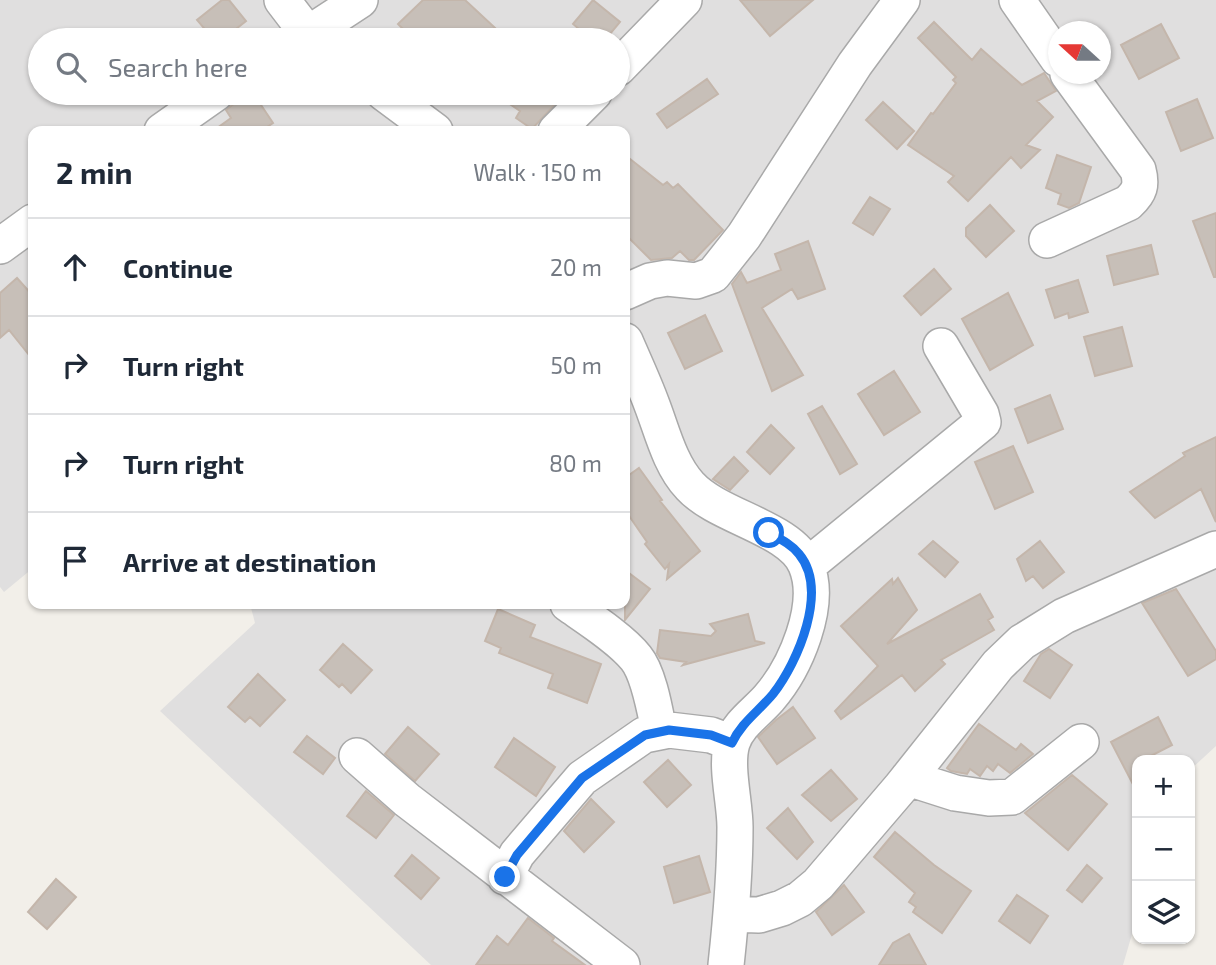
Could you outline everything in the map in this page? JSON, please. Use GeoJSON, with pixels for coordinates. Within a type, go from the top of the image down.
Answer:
{"type":"FeatureCollection","features":[{"type":"Feature","properties":{"kind":"street"},"geometry":{"type":"LineString","coordinates":[[282,0],[300,28]]}},
{"type":"Feature","properties":{"kind":"street"},"geometry":{"type":"LineString","coordinates":[[321,28],[360,0]]}},
{"type":"Feature","properties":{"kind":"street"},"geometry":{"type":"LineString","coordinates":[[630,56],[684,0]]}},
{"type":"Feature","properties":{"kind":"street"},"geometry":{"type":"LineString","coordinates":[[630,290],[650,281],[667,278],[696,281],[713,275],[744,236],[855,64],[902,0]]}},
{"type":"Feature","properties":{"kind":"street"},"geometry":{"type":"LineString","coordinates":[[1017,0],[1048,44]]}},
{"type":"Feature","properties":{"kind":"street"},"geometry":{"type":"LineString","coordinates":[[1047,240],[1128,203],[1138,194],[1141,183],[1138,170],[1075,84]]}},
{"type":"Feature","properties":{"kind":"street"},"geometry":{"type":"LineString","coordinates":[[169,126],[199,105]]}},
{"type":"Feature","properties":{"kind":"street"},"geometry":{"type":"LineString","coordinates":[[400,105],[428,126]]}},
{"type":"Feature","properties":{"kind":"street"},"geometry":{"type":"LineString","coordinates":[[561,126],[582,105]]}},
{"type":"Feature","properties":{"kind":"street"},"geometry":{"type":"LineString","coordinates":[[0,246],[28,226]]}},
{"type":"Feature","properties":{"kind":"street"},"geometry":{"type":"LineString","coordinates":[[807,566],[983,422],[981,414],[941,346]]}},
{"type":"Feature","properties":{"kind":"street"},"geometry":{"type":"LineString","coordinates":[[630,352],[677,469],[688,484],[700,496],[788,543],[807,566],[811,583],[804,636],[795,659],[772,695],[744,723],[732,743],[730,757],[735,826],[726,965]]}},
{"type":"Feature","properties":{"kind":"street"},"geometry":{"type":"LineString","coordinates":[[731,915],[759,915],[782,908],[800,899],[818,884],[908,778],[998,665],[1022,642],[1064,616],[1216,549]]}},
{"type":"Feature","properties":{"kind":"street"},"geometry":{"type":"LineString","coordinates":[[575,609],[601,627],[637,659],[653,697],[659,731]]}},
{"type":"Feature","properties":{"kind":"street"},"geometry":{"type":"LineString","coordinates":[[505,877],[517,855],[582,778],[645,735],[669,730],[711,735],[732,743]]}},
{"type":"Feature","properties":{"kind":"street"},"geometry":{"type":"LineString","coordinates":[[908,778],[955,793],[989,798],[1012,797],[1081,742]]}},
{"type":"Feature","properties":{"kind":"street"},"geometry":{"type":"LineString","coordinates":[[357,756],[407,800],[622,965]]}},
{"type":"Feature","properties":{"kind":"shaded area"},"geometry":{"type":"Polygon","coordinates":[[[0,0],[1216,0],[1216,746],[1195,765],[1195,755],[1132,755],[1132,934],[1123,965],[431,965],[160,711],[255,623],[251,609],[630,609],[630,126],[28,126],[28,572],[4,592],[0,587],[0,0]]]}},
{"type":"Feature","properties":{"kind":"building"},"geometry":{"type":"Polygon","coordinates":[[[222,0],[229,0],[246,21],[237,28],[204,28],[197,20],[222,0]]]}},
{"type":"Feature","properties":{"kind":"building"},"geometry":{"type":"Polygon","coordinates":[[[423,0],[465,0],[495,28],[402,28],[398,24],[423,0]]]}},
{"type":"Feature","properties":{"kind":"building"},"geometry":{"type":"Polygon","coordinates":[[[593,0],[620,22],[615,28],[578,28],[573,24],[593,0]]]}},
{"type":"Feature","properties":{"kind":"building"},"geometry":{"type":"Polygon","coordinates":[[[740,0],[813,0],[770,36],[740,0]]]}},
{"type":"Feature","properties":{"kind":"building"},"geometry":{"type":"Polygon","coordinates":[[[934,22],[972,60],[981,49],[1022,85],[1044,73],[1048,84],[1051,84],[1056,91],[1037,101],[1053,117],[1026,145],[1040,150],[1021,168],[1011,157],[968,201],[948,182],[954,176],[908,145],[956,83],[953,80],[956,77],[918,38],[934,22]]]}},
{"type":"Feature","properties":{"kind":"building"},"geometry":{"type":"Polygon","coordinates":[[[1161,24],[1179,58],[1139,79],[1121,45],[1161,24]]]}},
{"type":"Feature","properties":{"kind":"building"},"geometry":{"type":"Polygon","coordinates":[[[707,79],[718,94],[667,128],[657,114],[707,79]]]}},
{"type":"Feature","properties":{"kind":"building"},"geometry":{"type":"Polygon","coordinates":[[[1197,99],[1213,138],[1181,151],[1166,112],[1197,99]]]}},
{"type":"Feature","properties":{"kind":"building"},"geometry":{"type":"Polygon","coordinates":[[[883,102],[914,131],[897,149],[866,120],[883,102]]]}},
{"type":"Feature","properties":{"kind":"building"},"geometry":{"type":"Polygon","coordinates":[[[232,105],[261,105],[273,123],[268,126],[220,126],[231,118],[226,110],[232,105]]]}},
{"type":"Feature","properties":{"kind":"building"},"geometry":{"type":"Polygon","coordinates":[[[511,105],[554,105],[535,126],[528,126],[516,118],[520,111],[511,105]]]}},
{"type":"Feature","properties":{"kind":"building"},"geometry":{"type":"Polygon","coordinates":[[[1057,155],[1091,167],[1079,203],[1069,208],[1058,204],[1061,194],[1046,188],[1057,155]]]}},
{"type":"Feature","properties":{"kind":"building"},"geometry":{"type":"Polygon","coordinates":[[[630,159],[663,185],[667,182],[673,188],[678,184],[723,230],[694,260],[689,260],[680,251],[672,258],[651,260],[630,239],[630,159]]]}},
{"type":"Feature","properties":{"kind":"building"},"geometry":{"type":"Polygon","coordinates":[[[870,197],[890,209],[873,235],[853,223],[870,197]]]}},
{"type":"Feature","properties":{"kind":"building"},"geometry":{"type":"Polygon","coordinates":[[[990,205],[1014,231],[986,257],[966,236],[966,228],[990,205]]]}},
{"type":"Feature","properties":{"kind":"building"},"geometry":{"type":"Polygon","coordinates":[[[1216,213],[1216,277],[1214,277],[1193,221],[1216,213]]]}},
{"type":"Feature","properties":{"kind":"building"},"geometry":{"type":"Polygon","coordinates":[[[808,241],[825,289],[798,299],[792,289],[762,308],[803,375],[772,391],[732,284],[741,272],[747,283],[781,270],[775,254],[808,241]]]}},
{"type":"Feature","properties":{"kind":"building"},"geometry":{"type":"Polygon","coordinates":[[[1151,245],[1158,274],[1114,285],[1107,256],[1151,245]]]}},
{"type":"Feature","properties":{"kind":"building"},"geometry":{"type":"Polygon","coordinates":[[[934,269],[951,289],[921,315],[904,296],[934,269]]]}},
{"type":"Feature","properties":{"kind":"building"},"geometry":{"type":"Polygon","coordinates":[[[17,278],[28,290],[28,354],[9,330],[0,338],[0,293],[17,278]]]}},
{"type":"Feature","properties":{"kind":"building"},"geometry":{"type":"Polygon","coordinates":[[[1078,280],[1088,312],[1069,318],[1068,313],[1055,318],[1046,290],[1078,280]]]}},
{"type":"Feature","properties":{"kind":"building"},"geometry":{"type":"Polygon","coordinates":[[[1008,293],[1033,345],[990,370],[962,319],[1008,293]]]}},
{"type":"Feature","properties":{"kind":"building"},"geometry":{"type":"Polygon","coordinates":[[[705,315],[722,351],[685,369],[668,333],[705,315]]]}},
{"type":"Feature","properties":{"kind":"building"},"geometry":{"type":"Polygon","coordinates":[[[1122,327],[1132,366],[1095,376],[1084,337],[1122,327]]]}},
{"type":"Feature","properties":{"kind":"building"},"geometry":{"type":"Polygon","coordinates":[[[894,371],[920,412],[884,435],[858,394],[894,371]]]}},
{"type":"Feature","properties":{"kind":"building"},"geometry":{"type":"Polygon","coordinates":[[[1050,395],[1063,429],[1028,443],[1015,409],[1050,395]]]}},
{"type":"Feature","properties":{"kind":"building"},"geometry":{"type":"Polygon","coordinates":[[[822,406],[857,464],[840,474],[808,414],[822,406]]]}},
{"type":"Feature","properties":{"kind":"building"},"geometry":{"type":"Polygon","coordinates":[[[771,425],[794,448],[770,474],[747,452],[771,425]]]}},
{"type":"Feature","properties":{"kind":"building"},"geometry":{"type":"Polygon","coordinates":[[[1216,437],[1216,522],[1201,489],[1155,518],[1130,492],[1185,456],[1183,453],[1216,437]]]}},
{"type":"Feature","properties":{"kind":"building"},"geometry":{"type":"Polygon","coordinates":[[[1013,446],[1033,492],[995,509],[975,462],[1013,446]]]}},
{"type":"Feature","properties":{"kind":"building"},"geometry":{"type":"Polygon","coordinates":[[[734,457],[748,471],[730,490],[713,479],[734,457]]]}},
{"type":"Feature","properties":{"kind":"building"},"geometry":{"type":"Polygon","coordinates":[[[639,468],[662,500],[660,501],[700,551],[667,579],[669,564],[665,569],[645,544],[647,542],[630,517],[630,474],[639,468]]]}},
{"type":"Feature","properties":{"kind":"building"},"geometry":{"type":"Polygon","coordinates":[[[933,541],[958,562],[945,577],[919,554],[933,541]]]}},
{"type":"Feature","properties":{"kind":"building"},"geometry":{"type":"Polygon","coordinates":[[[1040,541],[1064,572],[1043,588],[1033,576],[1026,581],[1017,559],[1040,541]]]}},
{"type":"Feature","properties":{"kind":"building"},"geometry":{"type":"Polygon","coordinates":[[[630,574],[650,589],[625,620],[625,609],[630,609],[630,574]]]}},
{"type":"Feature","properties":{"kind":"building"},"geometry":{"type":"Polygon","coordinates":[[[898,578],[917,610],[887,644],[980,594],[993,617],[988,620],[994,630],[941,660],[945,664],[915,691],[902,675],[841,719],[835,711],[878,666],[841,626],[892,579],[893,584],[898,578]]]}},
{"type":"Feature","properties":{"kind":"building"},"geometry":{"type":"Polygon","coordinates":[[[1176,589],[1216,651],[1216,659],[1188,676],[1142,603],[1176,589]]]}},
{"type":"Feature","properties":{"kind":"building"},"geometry":{"type":"Polygon","coordinates":[[[498,609],[535,625],[530,637],[601,664],[587,703],[548,688],[553,674],[499,653],[501,648],[485,641],[498,609]]]}},
{"type":"Feature","properties":{"kind":"building"},"geometry":{"type":"Polygon","coordinates":[[[748,614],[755,641],[765,643],[683,665],[686,662],[660,658],[657,653],[660,630],[711,636],[716,631],[710,624],[748,614]]]}},
{"type":"Feature","properties":{"kind":"building"},"geometry":{"type":"Polygon","coordinates":[[[343,644],[372,670],[351,693],[342,684],[339,687],[320,670],[343,644]]]}},
{"type":"Feature","properties":{"kind":"building"},"geometry":{"type":"Polygon","coordinates":[[[1049,649],[1072,665],[1050,698],[1024,681],[1041,654],[1049,649]]]}},
{"type":"Feature","properties":{"kind":"building"},"geometry":{"type":"Polygon","coordinates":[[[258,674],[285,700],[260,726],[250,717],[245,722],[228,707],[258,674]]]}},
{"type":"Feature","properties":{"kind":"building"},"geometry":{"type":"Polygon","coordinates":[[[793,707],[815,738],[777,764],[758,737],[793,707]]]}},
{"type":"Feature","properties":{"kind":"building"},"geometry":{"type":"Polygon","coordinates":[[[1158,717],[1172,745],[1153,755],[1132,755],[1132,782],[1111,742],[1158,717]]]}},
{"type":"Feature","properties":{"kind":"building"},"geometry":{"type":"Polygon","coordinates":[[[979,724],[1016,750],[1021,744],[1033,754],[1010,773],[998,764],[993,771],[987,766],[980,776],[970,769],[967,774],[951,771],[947,768],[979,724]]]}},
{"type":"Feature","properties":{"kind":"building"},"geometry":{"type":"Polygon","coordinates":[[[408,727],[439,754],[415,781],[385,754],[408,727]]]}},
{"type":"Feature","properties":{"kind":"building"},"geometry":{"type":"Polygon","coordinates":[[[307,736],[335,758],[323,774],[294,752],[307,736]]]}},
{"type":"Feature","properties":{"kind":"building"},"geometry":{"type":"Polygon","coordinates":[[[514,738],[555,767],[536,796],[495,767],[514,738]]]}},
{"type":"Feature","properties":{"kind":"building"},"geometry":{"type":"Polygon","coordinates":[[[668,760],[691,785],[667,807],[644,782],[668,760]]]}},
{"type":"Feature","properties":{"kind":"building"},"geometry":{"type":"Polygon","coordinates":[[[831,770],[857,799],[831,821],[802,795],[831,770]]]}},
{"type":"Feature","properties":{"kind":"building"},"geometry":{"type":"Polygon","coordinates":[[[1072,775],[1107,804],[1068,850],[1025,813],[1072,775]]]}},
{"type":"Feature","properties":{"kind":"building"},"geometry":{"type":"Polygon","coordinates":[[[366,791],[394,815],[376,838],[347,816],[366,791]]]}},
{"type":"Feature","properties":{"kind":"building"},"geometry":{"type":"Polygon","coordinates":[[[591,799],[614,822],[584,852],[564,831],[591,799]]]}},
{"type":"Feature","properties":{"kind":"building"},"geometry":{"type":"Polygon","coordinates":[[[788,808],[813,842],[797,859],[767,828],[788,808]]]}},
{"type":"Feature","properties":{"kind":"building"},"geometry":{"type":"Polygon","coordinates":[[[895,832],[934,865],[971,891],[942,933],[913,912],[916,907],[909,902],[915,893],[874,857],[895,832]]]}},
{"type":"Feature","properties":{"kind":"building"},"geometry":{"type":"Polygon","coordinates":[[[412,855],[439,878],[421,899],[395,876],[412,855]]]}},
{"type":"Feature","properties":{"kind":"building"},"geometry":{"type":"Polygon","coordinates":[[[699,856],[710,892],[674,903],[664,867],[699,856]]]}},
{"type":"Feature","properties":{"kind":"building"},"geometry":{"type":"Polygon","coordinates":[[[1087,865],[1102,878],[1082,902],[1067,890],[1087,865]]]}},
{"type":"Feature","properties":{"kind":"building"},"geometry":{"type":"Polygon","coordinates":[[[56,879],[76,897],[47,929],[28,912],[56,879]]]}},
{"type":"Feature","properties":{"kind":"building"},"geometry":{"type":"Polygon","coordinates":[[[844,885],[864,912],[832,935],[816,912],[844,885]]]}},
{"type":"Feature","properties":{"kind":"building"},"geometry":{"type":"Polygon","coordinates":[[[1017,895],[1048,916],[1030,943],[999,921],[1017,895]]]}},
{"type":"Feature","properties":{"kind":"building"},"geometry":{"type":"Polygon","coordinates":[[[528,918],[554,938],[552,941],[585,965],[476,965],[497,936],[508,945],[528,918]]]}},
{"type":"Feature","properties":{"kind":"building"},"geometry":{"type":"Polygon","coordinates":[[[909,934],[926,965],[879,965],[893,943],[909,934]]]}},
{"type":"Feature","properties":{"kind":"route"},"geometry":{"type":"LineString","coordinates":[[505,877],[517,855],[582,778],[631,744],[645,735],[669,730],[711,735],[732,743],[737,731],[772,695],[795,659],[804,636],[811,583],[807,566],[800,555],[788,543],[769,533]]}}]}
